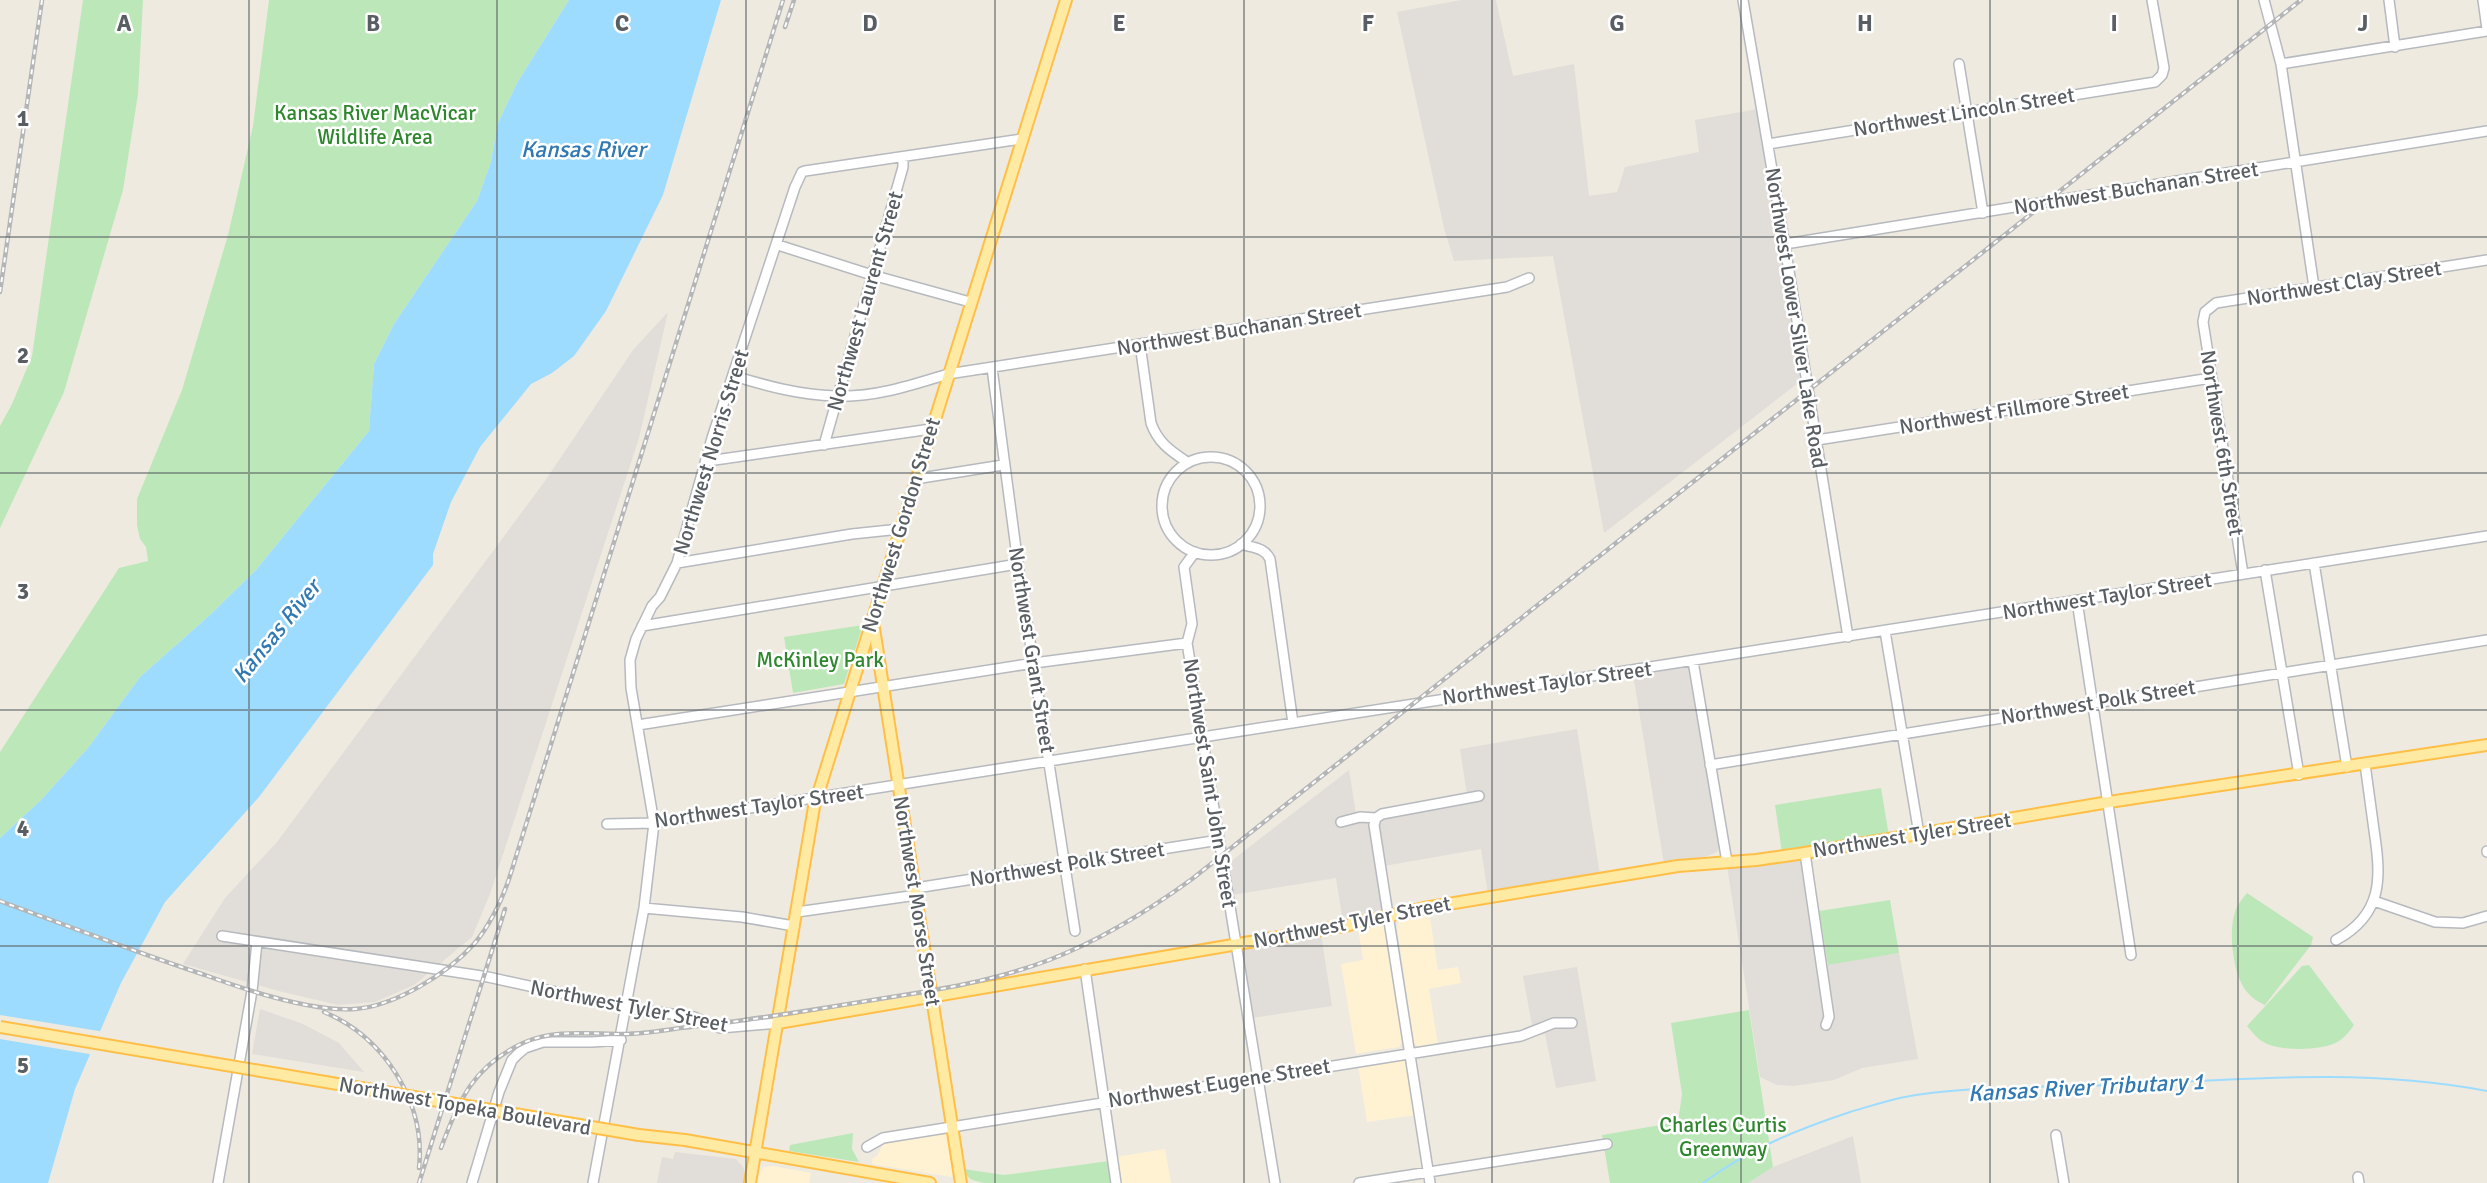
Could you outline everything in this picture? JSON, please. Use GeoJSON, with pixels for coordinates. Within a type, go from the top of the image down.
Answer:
{"type":"FeatureCollection","features":[{"type":"Feature","properties":{"kind":"main road","name":"Northwest Gordon Street"},"geometry":{"type":"LineString","coordinates":[[750,1183],[817,798],[1066,0]]}},
{"type":"Feature","properties":{"kind":"main road","name":"Northwest Morse Street"},"geometry":{"type":"LineString","coordinates":[[872,620],[961,1183]]}},
{"type":"Feature","properties":{"kind":"main road","name":"Northwest Tyler Street"},"geometry":{"type":"LineString","coordinates":[[778,1023],[1390,917],[1424,908],[1678,866],[1805,853],[2109,802],[2487,745]]}},
{"type":"Feature","properties":{"kind":"main road","name":"Northwest Topeka Boulevard"},"geometry":{"type":"LineString","coordinates":[[0,1027],[754,1153],[873,1178],[930,1183]]}},
{"type":"Feature","properties":{"kind":"street","name":"Northwest Lower Silver Lake Road"},"geometry":{"type":"LineString","coordinates":[[1743,0],[1785,244],[1847,637]]}},
{"type":"Feature","properties":{"kind":"street","name":"Northwest Lincoln Street"},"geometry":{"type":"LineString","coordinates":[[1768,144],[2155,82],[2164,68],[2152,0]]}},
{"type":"Feature","properties":{"kind":"street"},"geometry":{"type":"LineString","coordinates":[[2264,0],[2281,64],[2314,287]]}},
{"type":"Feature","properties":{"kind":"street"},"geometry":{"type":"LineString","coordinates":[[2389,0],[2395,47]]}},
{"type":"Feature","properties":{"kind":"street"},"geometry":{"type":"LineString","coordinates":[[2281,64],[2487,30],[2483,0]]}},
{"type":"Feature","properties":{"kind":"street"},"geometry":{"type":"LineString","coordinates":[[1959,64],[1983,213]]}},
{"type":"Feature","properties":{"kind":"street","name":"Northwest Buchanan Street"},"geometry":{"type":"LineString","coordinates":[[1785,244],[2487,131]]}},
{"type":"Feature","properties":{"kind":"street"},"geometry":{"type":"LineString","coordinates":[[903,157],[1021,139]]}},
{"type":"Feature","properties":{"kind":"street","name":"Northwest Norris Street"},"geometry":{"type":"LineString","coordinates":[[638,725],[631,688],[630,660],[642,626],[677,563],[708,461],[712,438],[800,176],[805,171],[903,157]]}},
{"type":"Feature","properties":{"kind":"street","name":"Northwest Laurent Street"},"geometry":{"type":"LineString","coordinates":[[824,444],[903,167],[903,157]]}},
{"type":"Feature","properties":{"kind":"street"},"geometry":{"type":"LineString","coordinates":[[778,245],[970,302]]}},
{"type":"Feature","properties":{"kind":"street","name":"Northwest Clay Street"},"geometry":{"type":"LineString","coordinates":[[2205,312],[2216,303],[2487,260]]}},
{"type":"Feature","properties":{"kind":"street","name":"Northwest Buchanan Street"},"geometry":{"type":"LineString","coordinates":[[948,374],[1507,287],[1530,278]]}},
{"type":"Feature","properties":{"kind":"street","name":"Northwest 6th Street"},"geometry":{"type":"LineString","coordinates":[[2205,312],[2203,322],[2211,378],[2243,574]]}},
{"type":"Feature","properties":{"kind":"street"},"geometry":{"type":"LineString","coordinates":[[1140,344],[1151,423],[1155,434],[1160,442],[1188,462]]}},
{"type":"Feature","properties":{"kind":"street","name":"Northwest Grant Street"},"geometry":{"type":"LineString","coordinates":[[992,368],[1003,465],[1075,931]]}},
{"type":"Feature","properties":{"kind":"street"},"geometry":{"type":"LineString","coordinates":[[734,376],[782,390],[837,397],[894,390],[948,374]]}},
{"type":"Feature","properties":{"kind":"street","name":"Northwest Fillmore Street"},"geometry":{"type":"LineString","coordinates":[[1817,440],[2211,378]]}},
{"type":"Feature","properties":{"kind":"street"},"geometry":{"type":"LineString","coordinates":[[708,461],[931,429]]}},
{"type":"Feature","properties":{"kind":"street"},"geometry":{"type":"LineString","coordinates":[[1205,457],[1222,457],[1238,464],[1254,482],[1260,498],[1259,515],[1254,531],[1241,544],[1222,554],[1213,555],[1195,552],[1182,546],[1172,536],[1165,524],[1162,500],[1167,482],[1188,462],[1205,457]]}},
{"type":"Feature","properties":{"kind":"street"},"geometry":{"type":"LineString","coordinates":[[915,479],[1003,465]]}},
{"type":"Feature","properties":{"kind":"street"},"geometry":{"type":"LineString","coordinates":[[677,563],[852,534],[900,529]]}},
{"type":"Feature","properties":{"kind":"street","name":"Northwest Taylor Street"},"geometry":{"type":"LineString","coordinates":[[607,824],[654,823],[2487,536]]}},
{"type":"Feature","properties":{"kind":"street"},"geometry":{"type":"LineString","coordinates":[[1241,544],[1266,551],[1270,559],[1293,723]]}},
{"type":"Feature","properties":{"kind":"street","name":"Northwest Saint John Street"},"geometry":{"type":"LineString","coordinates":[[1195,552],[1184,567],[1192,624],[1187,643],[1275,1183]]}},
{"type":"Feature","properties":{"kind":"street"},"geometry":{"type":"LineString","coordinates":[[2314,563],[2347,767]]}},
{"type":"Feature","properties":{"kind":"street"},"geometry":{"type":"LineString","coordinates":[[642,626],[1018,564]]}},
{"type":"Feature","properties":{"kind":"street"},"geometry":{"type":"LineString","coordinates":[[2265,570],[2299,775]]}},
{"type":"Feature","properties":{"kind":"street"},"geometry":{"type":"LineString","coordinates":[[2077,601],[2131,955]]}},
{"type":"Feature","properties":{"kind":"street"},"geometry":{"type":"LineString","coordinates":[[1885,631],[1919,834]]}},
{"type":"Feature","properties":{"kind":"street","name":"Northwest Polk Street"},"geometry":{"type":"LineString","coordinates":[[1710,765],[2487,640]]}},
{"type":"Feature","properties":{"kind":"street"},"geometry":{"type":"LineString","coordinates":[[593,1183],[644,908],[654,823],[638,725],[1034,663],[1187,643]]}},
{"type":"Feature","properties":{"kind":"street"},"geometry":{"type":"LineString","coordinates":[[1693,662],[1727,862]]}},
{"type":"Feature","properties":{"kind":"street"},"geometry":{"type":"LineString","coordinates":[[2336,940],[2362,920],[2374,901],[2380,872],[2365,764]]}},
{"type":"Feature","properties":{"kind":"street"},"geometry":{"type":"LineString","coordinates":[[1341,822],[1360,817],[1376,818],[1382,814],[1479,796]]}},
{"type":"Feature","properties":{"kind":"street"},"geometry":{"type":"LineString","coordinates":[[1376,818],[1374,825],[1430,1183]]}},
{"type":"Feature","properties":{"kind":"street","name":"Northwest Polk Street"},"geometry":{"type":"LineString","coordinates":[[797,912],[1219,840]]}},
{"type":"Feature","properties":{"kind":"street"},"geometry":{"type":"LineString","coordinates":[[1805,853],[1829,1017],[1826,1025]]}},
{"type":"Feature","properties":{"kind":"street"},"geometry":{"type":"LineString","coordinates":[[2374,901],[2435,922],[2463,923],[2487,916]]}},
{"type":"Feature","properties":{"kind":"street"},"geometry":{"type":"LineString","coordinates":[[644,908],[742,917],[794,926]]}},
{"type":"Feature","properties":{"kind":"street","name":"Northwest Tyler Street"},"geometry":{"type":"LineString","coordinates":[[222,936],[488,976],[624,1007],[681,1015],[720,1028],[778,1023]]}},
{"type":"Feature","properties":{"kind":"street"},"geometry":{"type":"LineString","coordinates":[[218,1183],[252,991],[257,942]]}},
{"type":"Feature","properties":{"kind":"street"},"geometry":{"type":"LineString","coordinates":[[1084,969],[1116,1183]]}},
{"type":"Feature","properties":{"kind":"street","name":"Northwest Eugene Street"},"geometry":{"type":"LineString","coordinates":[[867,1147],[883,1138],[1521,1036],[1554,1023],[1572,1024]]}},
{"type":"Feature","properties":{"kind":"street"},"geometry":{"type":"LineString","coordinates":[[472,1183],[499,1092],[517,1054],[542,1042],[621,1040]]}},
{"type":"Feature","properties":{"kind":"street"},"geometry":{"type":"LineString","coordinates":[[2056,1135],[2064,1183]]}},
{"type":"Feature","properties":{"kind":"street"},"geometry":{"type":"LineString","coordinates":[[1359,1183],[1607,1144]]}},
{"type":"Feature","properties":{"kind":"shaded area"},"geometry":{"type":"Polygon","coordinates":[[[1461,0],[1496,0],[1513,76],[1574,64],[1589,196],[1617,192],[1625,167],[1699,152],[1695,120],[1758,109],[1802,380],[1604,533],[1553,256],[1454,261],[1444,228],[1397,12],[1461,0]]]}},
{"type":"Feature","properties":{"kind":"shaded area"},"geometry":{"type":"Polygon","coordinates":[[[668,312],[639,438],[490,894],[472,937],[414,985],[375,1002],[338,1005],[183,964],[225,898],[277,842],[545,481],[633,350],[668,312]]]}},
{"type":"Feature","properties":{"kind":"shaded area"},"geometry":{"type":"Polygon","coordinates":[[[1685,666],[1692,670],[1719,842],[1718,851],[1713,854],[1664,864],[1633,674],[1685,666]]]}},
{"type":"Feature","properties":{"kind":"shaded area"},"geometry":{"type":"Polygon","coordinates":[[[1577,729],[1600,875],[1488,894],[1481,849],[1384,866],[1378,823],[1380,819],[1468,801],[1460,749],[1577,729]]]}},
{"type":"Feature","properties":{"kind":"shaded area"},"geometry":{"type":"Polygon","coordinates":[[[1349,770],[1356,814],[1367,812],[1384,910],[1381,915],[1343,922],[1336,878],[1232,895],[1226,865],[1349,770]]]}},
{"type":"Feature","properties":{"kind":"shaded area"},"geometry":{"type":"Polygon","coordinates":[[[1799,858],[1803,862],[1819,966],[1899,953],[1918,1059],[1862,1068],[1834,1080],[1794,1086],[1777,1085],[1760,1077],[1727,866],[1799,858]]]}},
{"type":"Feature","properties":{"kind":"shaded area"},"geometry":{"type":"Polygon","coordinates":[[[1429,912],[1438,970],[1458,967],[1461,983],[1429,989],[1438,1045],[1420,1048],[1414,1044],[1397,927],[1406,916],[1429,912]]]}},
{"type":"Feature","properties":{"kind":"shaded area"},"geometry":{"type":"Polygon","coordinates":[[[1379,924],[1386,926],[1403,1040],[1399,1047],[1356,1054],[1341,964],[1363,960],[1358,927],[1379,924]]]}},
{"type":"Feature","properties":{"kind":"shaded area"},"geometry":{"type":"Polygon","coordinates":[[[1321,934],[1332,1006],[1252,1018],[1242,958],[1245,948],[1321,934]]]}},
{"type":"Feature","properties":{"kind":"shaded area"},"geometry":{"type":"Polygon","coordinates":[[[1577,967],[1596,1081],[1556,1088],[1545,1034],[1534,1036],[1523,976],[1577,967]]]}},
{"type":"Feature","properties":{"kind":"shaded area"},"geometry":{"type":"Polygon","coordinates":[[[260,1009],[303,1024],[339,1043],[364,1072],[252,1054],[260,1009]]]}},
{"type":"Feature","properties":{"kind":"shaded area"},"geometry":{"type":"Polygon","coordinates":[[[1403,1058],[1408,1063],[1416,1115],[1367,1122],[1358,1065],[1403,1058]]]}},
{"type":"Feature","properties":{"kind":"shaded area"},"geometry":{"type":"Polygon","coordinates":[[[949,1133],[954,1174],[951,1177],[872,1164],[872,1159],[877,1156],[883,1144],[949,1133]]]}},
{"type":"Feature","properties":{"kind":"shaded area"},"geometry":{"type":"Polygon","coordinates":[[[1853,1136],[1861,1183],[1748,1183],[1773,1167],[1853,1136]]]}},
{"type":"Feature","properties":{"kind":"shaded area"},"geometry":{"type":"Polygon","coordinates":[[[1165,1149],[1171,1183],[1120,1183],[1116,1157],[1165,1149]]]}},
{"type":"Feature","properties":{"kind":"shaded area"},"geometry":{"type":"Polygon","coordinates":[[[675,1152],[736,1159],[745,1173],[744,1183],[657,1183],[662,1157],[673,1159],[675,1152]]]}},
{"type":"Feature","properties":{"kind":"shaded area"},"geometry":{"type":"Polygon","coordinates":[[[773,1166],[811,1173],[809,1183],[756,1183],[763,1167],[773,1166]]]}},
{"type":"Feature","properties":{"kind":"green space"},"geometry":{"type":"Polygon","coordinates":[[[83,0],[143,0],[138,94],[123,190],[64,392],[0,528],[0,426],[32,356],[83,0]]]}},
{"type":"Feature","properties":{"kind":"green space","name":"Kansas River MacVicar Wildlife Area"},"geometry":{"type":"Polygon","coordinates":[[[269,0],[569,0],[517,83],[498,123],[491,162],[477,201],[394,324],[374,364],[369,431],[256,570],[140,677],[88,748],[41,800],[0,838],[0,752],[119,568],[148,561],[146,547],[140,539],[137,525],[137,499],[182,390],[228,235],[253,126],[269,0]]]}},
{"type":"Feature","properties":{"kind":"green space","name":"McKinley Park"},"geometry":{"type":"Polygon","coordinates":[[[863,625],[844,684],[793,693],[784,637],[863,625]]]}},
{"type":"Feature","properties":{"kind":"green space"},"geometry":{"type":"Polygon","coordinates":[[[1881,788],[1889,836],[1782,853],[1775,805],[1881,788]]]}},
{"type":"Feature","properties":{"kind":"green space"},"geometry":{"type":"Polygon","coordinates":[[[2247,893],[2313,937],[2311,945],[2265,1005],[2251,996],[2242,985],[2233,954],[2233,921],[2237,907],[2247,893]]]}},
{"type":"Feature","properties":{"kind":"green space"},"geometry":{"type":"Polygon","coordinates":[[[1890,900],[1899,953],[1828,965],[1819,911],[1890,900]]]}},
{"type":"Feature","properties":{"kind":"green space"},"geometry":{"type":"Polygon","coordinates":[[[2309,965],[2354,1025],[2339,1041],[2324,1047],[2293,1049],[2264,1042],[2247,1026],[2302,966],[2309,965]]]}},
{"type":"Feature","properties":{"kind":"green space","name":"Charles Curtis Greenway"},"geometry":{"type":"Polygon","coordinates":[[[1749,1010],[1773,1167],[1748,1183],[1610,1183],[1602,1135],[1678,1122],[1682,1094],[1671,1023],[1749,1010]]]}},
{"type":"Feature","properties":{"kind":"green space"},"geometry":{"type":"Polygon","coordinates":[[[853,1133],[852,1149],[859,1162],[789,1151],[790,1145],[853,1133]]]}},
{"type":"Feature","properties":{"kind":"green space"},"geometry":{"type":"Polygon","coordinates":[[[1109,1161],[1112,1183],[985,1183],[967,1176],[964,1169],[1004,1175],[1109,1161]]]}},
{"type":"Feature","properties":{"kind":"water","name":"Kansas River"},"geometry":{"type":"Polygon","coordinates":[[[569,0],[721,0],[663,195],[606,311],[574,356],[552,373],[531,384],[480,447],[451,502],[433,554],[433,565],[259,797],[165,902],[121,983],[75,1089],[48,1183],[0,1183],[0,838],[41,800],[88,748],[140,677],[256,570],[369,431],[374,364],[394,324],[477,201],[491,162],[498,123],[517,83],[569,0]]]}},
{"type":"Feature","properties":{"kind":"pier"},"geometry":{"type":"Polygon","coordinates":[[[0,1015],[105,1032],[95,1055],[0,1039],[0,1015]]]}},
{"type":"Feature","properties":{"kind":"waterway","name":"Kansas River Tributary 1"},"geometry":{"type":"LineString","coordinates":[[1703,1183],[1755,1150],[1773,1142],[1850,1112],[1908,1096],[2000,1088],[2313,1077],[2400,1080],[2487,1091]]}},
{"type":"Feature","properties":{"kind":"railway"},"geometry":{"type":"LineString","coordinates":[[0,292],[42,0]]}},
{"type":"Feature","properties":{"kind":"railway"},"geometry":{"type":"LineString","coordinates":[[0,901],[240,987],[299,1004],[338,1009],[370,1007],[403,995],[435,977],[474,944],[494,913],[509,879],[783,0]]}},
{"type":"Feature","properties":{"kind":"railway"},"geometry":{"type":"LineString","coordinates":[[785,27],[794,0]]}},
{"type":"Feature","properties":{"kind":"railway"},"geometry":{"type":"LineString","coordinates":[[441,1148],[462,1099],[480,1073],[506,1052],[523,1043],[572,1033],[629,1034],[780,1015],[965,984],[1008,974],[1049,960],[1105,934],[1141,913],[1192,879],[2301,0]]}},
{"type":"Feature","properties":{"kind":"railway"},"geometry":{"type":"LineString","coordinates":[[419,1183],[505,909]]}},
{"type":"Feature","properties":{"kind":"railway"},"geometry":{"type":"LineString","coordinates":[[324,1012],[346,1023],[365,1038],[397,1075],[416,1119],[419,1168]]}}]}
